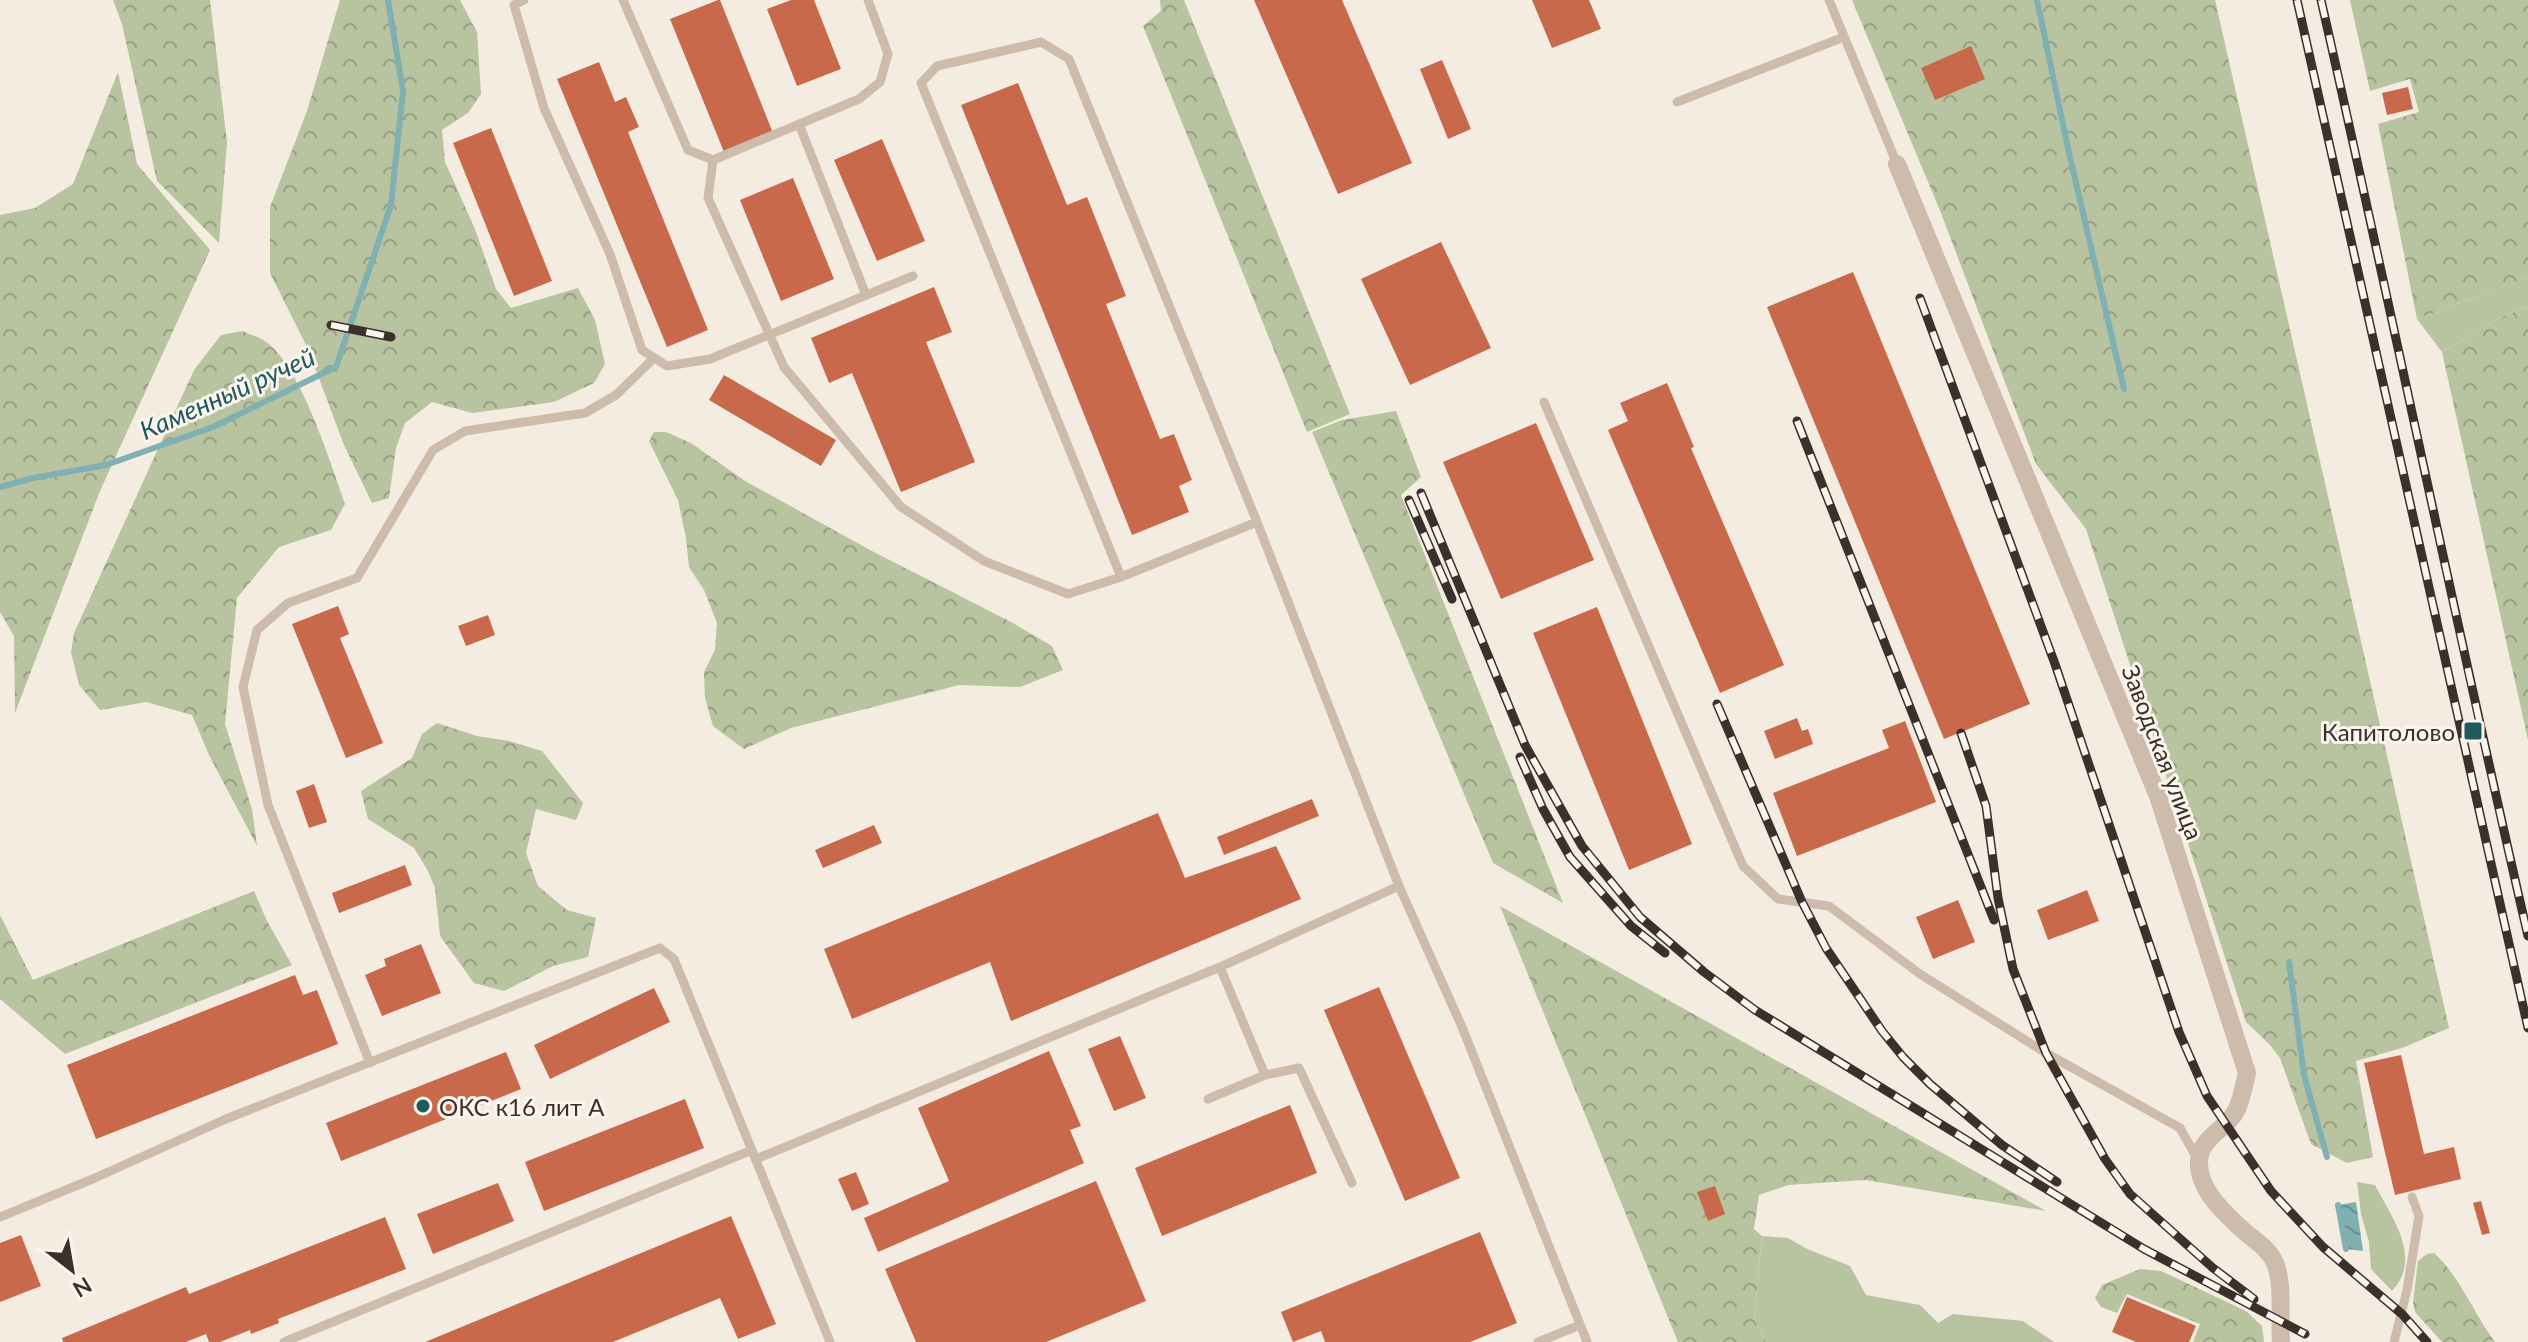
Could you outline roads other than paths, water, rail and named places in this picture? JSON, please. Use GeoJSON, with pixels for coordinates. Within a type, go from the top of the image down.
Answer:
{"type":"FeatureCollection","features":[{"type":"Feature","properties":{"kind":"street","name":"Заводская улица"},"geometry":{"type":"LineString","coordinates":[[1897,164],[2158,796],[2247,1073],[2237,1109],[2226,1124],[2209,1137],[2198,1160]]}},
{"type":"Feature","properties":{"kind":"street"},"geometry":{"type":"LineString","coordinates":[[2198,1160],[2202,1180],[2213,1200],[2246,1233],[2262,1244],[2274,1261],[2281,1342]]}},
{"type":"Feature","properties":{"kind":"lane"},"geometry":{"type":"LineString","coordinates":[[524,0],[514,5],[544,108],[610,254],[642,350],[667,366],[710,359],[913,276]]}},
{"type":"Feature","properties":{"kind":"lane"},"geometry":{"type":"LineString","coordinates":[[623,0],[688,150],[713,160],[859,99],[880,82],[888,54],[868,0]]}},
{"type":"Feature","properties":{"kind":"lane"},"geometry":{"type":"LineString","coordinates":[[1829,0],[1897,164]]}},
{"type":"Feature","properties":{"kind":"lane"},"geometry":{"type":"LineString","coordinates":[[1677,102],[1844,37]]}},
{"type":"Feature","properties":{"kind":"lane"},"geometry":{"type":"LineString","coordinates":[[1121,577],[921,83],[937,66],[1041,42],[1069,59],[1257,522],[1399,886],[1462,1027],[1587,1342]]}},
{"type":"Feature","properties":{"kind":"lane"},"geometry":{"type":"LineString","coordinates":[[799,124],[866,295]]}},
{"type":"Feature","properties":{"kind":"lane"},"geometry":{"type":"LineString","coordinates":[[713,160],[708,198],[784,367],[901,507],[984,561],[1068,594],[1121,577],[1257,522]]}},
{"type":"Feature","properties":{"kind":"lane"},"geometry":{"type":"LineString","coordinates":[[370,1063],[268,805],[243,687],[257,630],[288,603],[357,578],[433,450],[465,431],[585,413],[616,395],[654,358]]}},
{"type":"Feature","properties":{"kind":"lane"},"geometry":{"type":"LineString","coordinates":[[1544,402],[1743,866],[1778,899],[1829,906],[1933,982],[2046,1053],[2180,1128],[2198,1160]]}},
{"type":"Feature","properties":{"kind":"lane"},"geometry":{"type":"LineString","coordinates":[[284,1342],[1220,967],[1399,886]]}},
{"type":"Feature","properties":{"kind":"lane"},"geometry":{"type":"LineString","coordinates":[[0,1217],[226,1119],[660,948],[674,959],[830,1342]]}},
{"type":"Feature","properties":{"kind":"lane"},"geometry":{"type":"LineString","coordinates":[[1220,967],[1265,1075]]}},
{"type":"Feature","properties":{"kind":"lane"},"geometry":{"type":"LineString","coordinates":[[1208,1099],[1265,1075],[1299,1068],[1352,1183]]}},
{"type":"Feature","properties":{"kind":"lane"},"geometry":{"type":"LineString","coordinates":[[2394,1342],[2407,1290],[2419,1216],[2412,1197]]}},
{"type":"Feature","properties":{"kind":"lane"},"geometry":{"type":"LineString","coordinates":[[1538,1342],[1580,1325]]}},
{"type":"Feature","properties":{"kind":"water"},"geometry":{"type":"Polygon","coordinates":[[[2356,1202],[2363,1251],[2346,1249],[2338,1205],[2356,1202]]]}},
{"type":"Feature","properties":{"kind":"waterway","name":"Каменный ручей"},"geometry":{"type":"LineString","coordinates":[[0,487],[106,465],[213,427],[336,367],[391,205],[403,91],[388,0]]}},
{"type":"Feature","properties":{"kind":"waterway"},"geometry":{"type":"LineString","coordinates":[[2037,0],[2124,389]]}},
{"type":"Feature","properties":{"kind":"waterway"},"geometry":{"type":"LineString","coordinates":[[2289,962],[2304,1075],[2327,1157]]}},
{"type":"Feature","properties":{"kind":"waterway"},"geometry":{"type":"LineString","coordinates":[[2338,1205],[2346,1249]]}},
{"type":"Feature","properties":{"kind":"railway"},"geometry":{"type":"LineString","coordinates":[[2297,0],[2528,1028]]}},
{"type":"Feature","properties":{"kind":"railway"},"geometry":{"type":"LineString","coordinates":[[2321,0],[2528,936]]}},
{"type":"Feature","properties":{"kind":"railway"},"geometry":{"type":"LineString","coordinates":[[1920,298],[2055,664],[2179,1032],[2207,1096],[2271,1191],[2323,1247],[2402,1314],[2427,1342]]}},
{"type":"Feature","properties":{"kind":"railway"},"geometry":{"type":"LineString","coordinates":[[331,325],[391,337]]}},
{"type":"Feature","properties":{"kind":"railway"},"geometry":{"type":"LineString","coordinates":[[1797,421],[1994,920]]}},
{"type":"Feature","properties":{"kind":"railway"},"geometry":{"type":"LineString","coordinates":[[1421,493],[1525,745],[1582,846],[1640,917],[1704,972],[1755,1010],[2144,1249],[2305,1334]]}},
{"type":"Feature","properties":{"kind":"railway"},"geometry":{"type":"LineString","coordinates":[[1409,500],[1452,599]]}},
{"type":"Feature","properties":{"kind":"railway"},"geometry":{"type":"LineString","coordinates":[[1717,704],[1802,902],[1826,948],[1882,1031],[1930,1084],[2002,1145],[2057,1182]]}},
{"type":"Feature","properties":{"kind":"railway"},"geometry":{"type":"LineString","coordinates":[[1961,733],[1986,806],[1998,898],[2013,969],[2046,1053],[2105,1159],[2130,1194],[2213,1268],[2254,1299]]}},
{"type":"Feature","properties":{"kind":"railway"},"geometry":{"type":"LineString","coordinates":[[1520,757],[1543,809],[1570,857],[1631,926],[1665,953]]}},
{"type":"Feature","properties":{"kind":"place","name":"Капитолово"},"geometry":{"type":"Point","coordinates":[2473,731]}},
{"type":"Feature","properties":{"kind":"place","name":"ОКС к16 лит А"},"geometry":{"type":"Point","coordinates":[423,1106]}}]}
